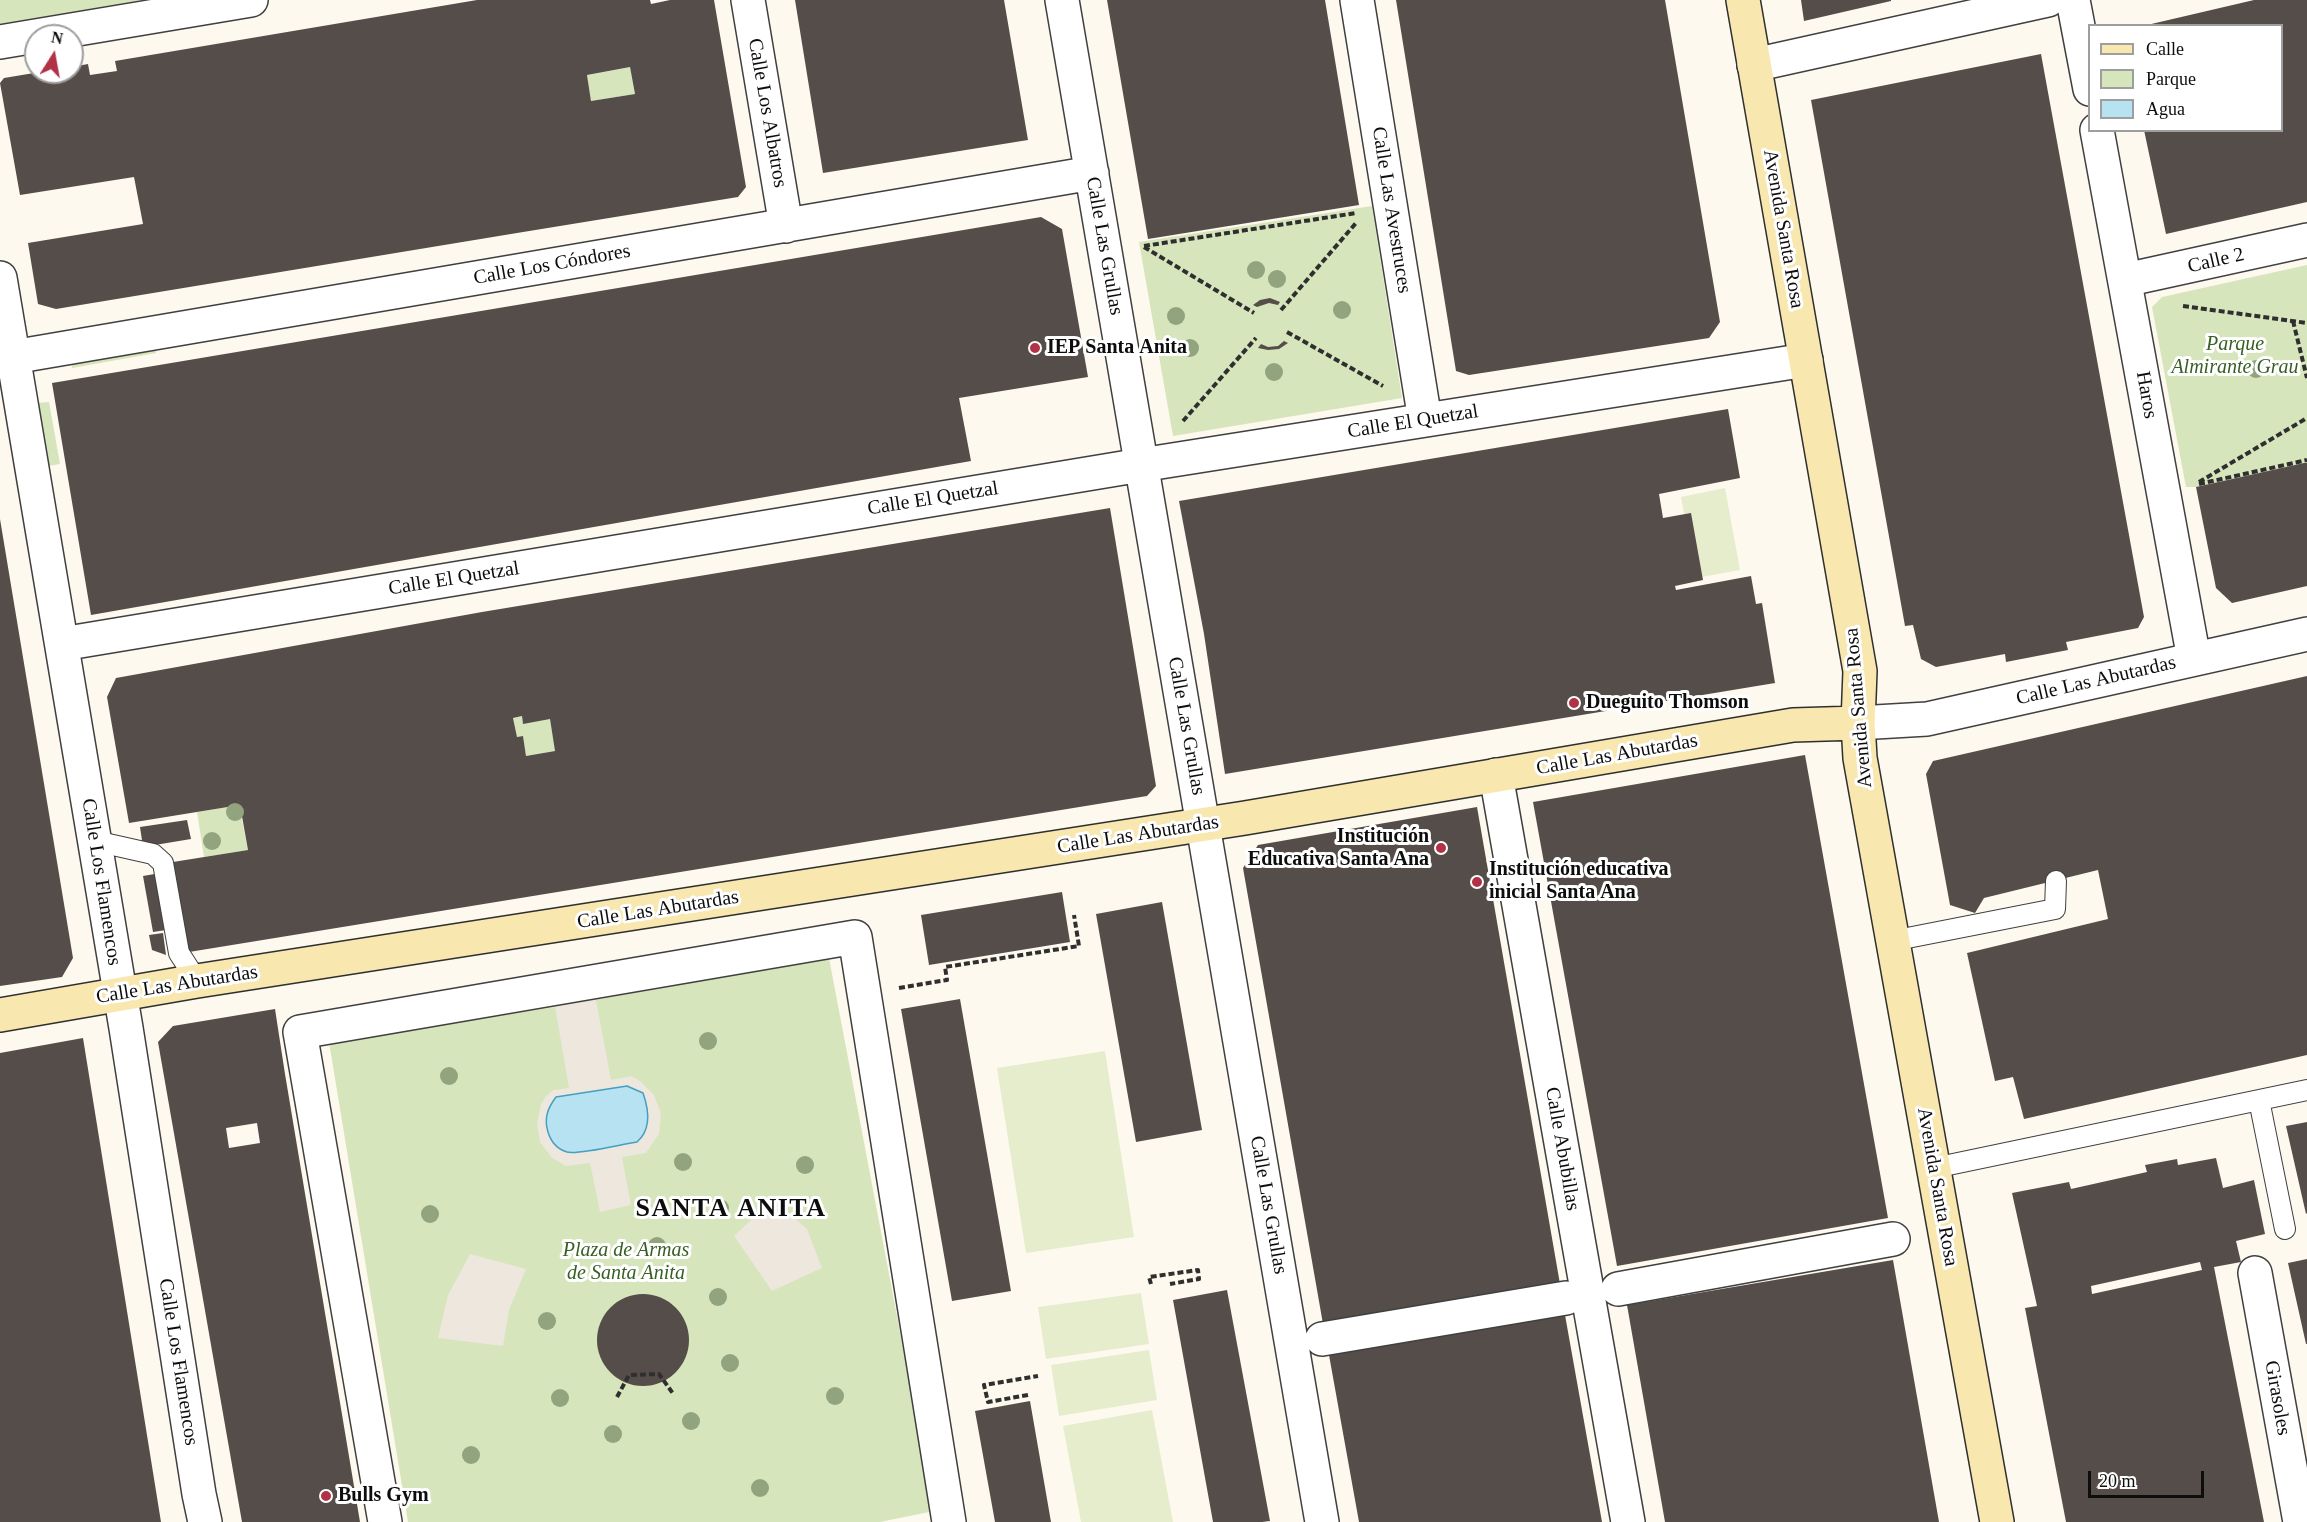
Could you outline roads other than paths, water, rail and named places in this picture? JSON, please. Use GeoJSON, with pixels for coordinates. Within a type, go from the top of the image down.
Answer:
{"type":"FeatureCollection","features":[{"type":"Feature","properties":{"kind":"street"},"geometry":{"type":"LineString","coordinates":[[0,42],[251,0]]}},
{"type":"Feature","properties":{"kind":"street","name":"Calle Los Albatros"},"geometry":{"type":"LineString","coordinates":[[748,0],[786,226]]}},
{"type":"Feature","properties":{"kind":"street","name":"Calle Las Grullas"},"geometry":{"type":"LineString","coordinates":[[1062,0],[1322,1522]]}},
{"type":"Feature","properties":{"kind":"street","name":"Calle Las Avestruces"},"geometry":{"type":"LineString","coordinates":[[1357,0],[1425,420]]}},
{"type":"Feature","properties":{"kind":"street","name":"Avenida Santa Rosa"},"geometry":{"type":"LineString","coordinates":[[1743,0],[1860,671],[1858,723],[1860,758],[1997,1522]]}},
{"type":"Feature","properties":{"kind":"street"},"geometry":{"type":"LineString","coordinates":[[1754,64],[2048,0]]}},
{"type":"Feature","properties":{"kind":"street"},"geometry":{"type":"LineString","coordinates":[[2073,0],[2088,79]]}},
{"type":"Feature","properties":{"kind":"street","name":"Haros"},"geometry":{"type":"LineString","coordinates":[[2097,132],[2194,659]]}},
{"type":"Feature","properties":{"kind":"street","name":"Calle Los Cóndores"},"geometry":{"type":"LineString","coordinates":[[13,357],[1092,174]]}},
{"type":"Feature","properties":{"kind":"street","name":"Calle 2"},"geometry":{"type":"LineString","coordinates":[[2125,280],[2307,240]]}},
{"type":"Feature","properties":{"kind":"street","name":"Calle Los Flamencos"},"geometry":{"type":"LineString","coordinates":[[0,278],[95,841],[205,1522]]}},
{"type":"Feature","properties":{"kind":"street","name":"Calle El Quetzal"},"geometry":{"type":"LineString","coordinates":[[62,644],[1142,465],[1806,360]]}},
{"type":"Feature","properties":{"kind":"street","name":"Calle Las Abutardas"},"geometry":{"type":"LineString","coordinates":[[0,1015],[120,993],[1203,825],[1793,725],[1927,719],[2307,634]]}},
{"type":"Feature","properties":{"kind":"street","name":"Calle Abubillas"},"geometry":{"type":"LineString","coordinates":[[1496,776],[1628,1522]]}},
{"type":"Feature","properties":{"kind":"street"},"geometry":{"type":"LineString","coordinates":[[385,1522],[300,1032],[855,937],[949,1522]]}},
{"type":"Feature","properties":{"kind":"street"},"geometry":{"type":"LineString","coordinates":[[1618,1289],[1893,1239]]}},
{"type":"Feature","properties":{"kind":"street","name":"Girasoles"},"geometry":{"type":"LineString","coordinates":[[2254,1274],[2300,1522]]}},
{"type":"Feature","properties":{"kind":"street"},"geometry":{"type":"LineString","coordinates":[[1322,1339],[1566,1298]]}},
{"type":"Feature","properties":{"kind":"lane"},"geometry":{"type":"LineString","coordinates":[[95,841],[153,854],[163,863],[179,953],[197,981]]}},
{"type":"Feature","properties":{"kind":"lane"},"geometry":{"type":"LineString","coordinates":[[1893,941],[2055,909],[2056,880]]}},
{"type":"Feature","properties":{"kind":"lane"},"geometry":{"type":"LineString","coordinates":[[1934,1168],[2307,1090]]}},
{"type":"Feature","properties":{"kind":"lane"},"geometry":{"type":"LineString","coordinates":[[2259,1100],[2286,1229]]}},
{"type":"Feature","properties":{"kind":"water"},"geometry":{"type":"Polygon","coordinates":[[[627,1086],[643,1093],[647,1106],[647,1125],[637,1142],[573,1153],[557,1147],[548,1132],[546,1118],[556,1097],[627,1086]]]}},
{"type":"Feature","properties":{"kind":"place","name":"IEP Santa Anita"},"geometry":{"type":"Point","coordinates":[1035,348]}},
{"type":"Feature","properties":{"kind":"place","name":"Dueguito Thomson"},"geometry":{"type":"Point","coordinates":[1574,703]}},
{"type":"Feature","properties":{"kind":"place","name":"Institución Educativa Santa Ana"},"geometry":{"type":"Point","coordinates":[1441,848]}},
{"type":"Feature","properties":{"kind":"place","name":"Institución educativa inicial Santa Ana"},"geometry":{"type":"Point","coordinates":[1477,882]}},
{"type":"Feature","properties":{"kind":"place","name":"Bulls Gym"},"geometry":{"type":"Point","coordinates":[326,1496]}},
{"type":"Feature","properties":{"kind":"district","name":"SANTA ANITA"},"geometry":{"type":"Point","coordinates":[731,1209]}},
{"type":"Feature","properties":{"kind":"park label","name":"Parque Almirante Grau"},"geometry":{"type":"Point","coordinates":[2235,356]}},
{"type":"Feature","properties":{"kind":"park label","name":"Plaza de Armas de Santa Anita"},"geometry":{"type":"Point","coordinates":[626,1262]}}]}
